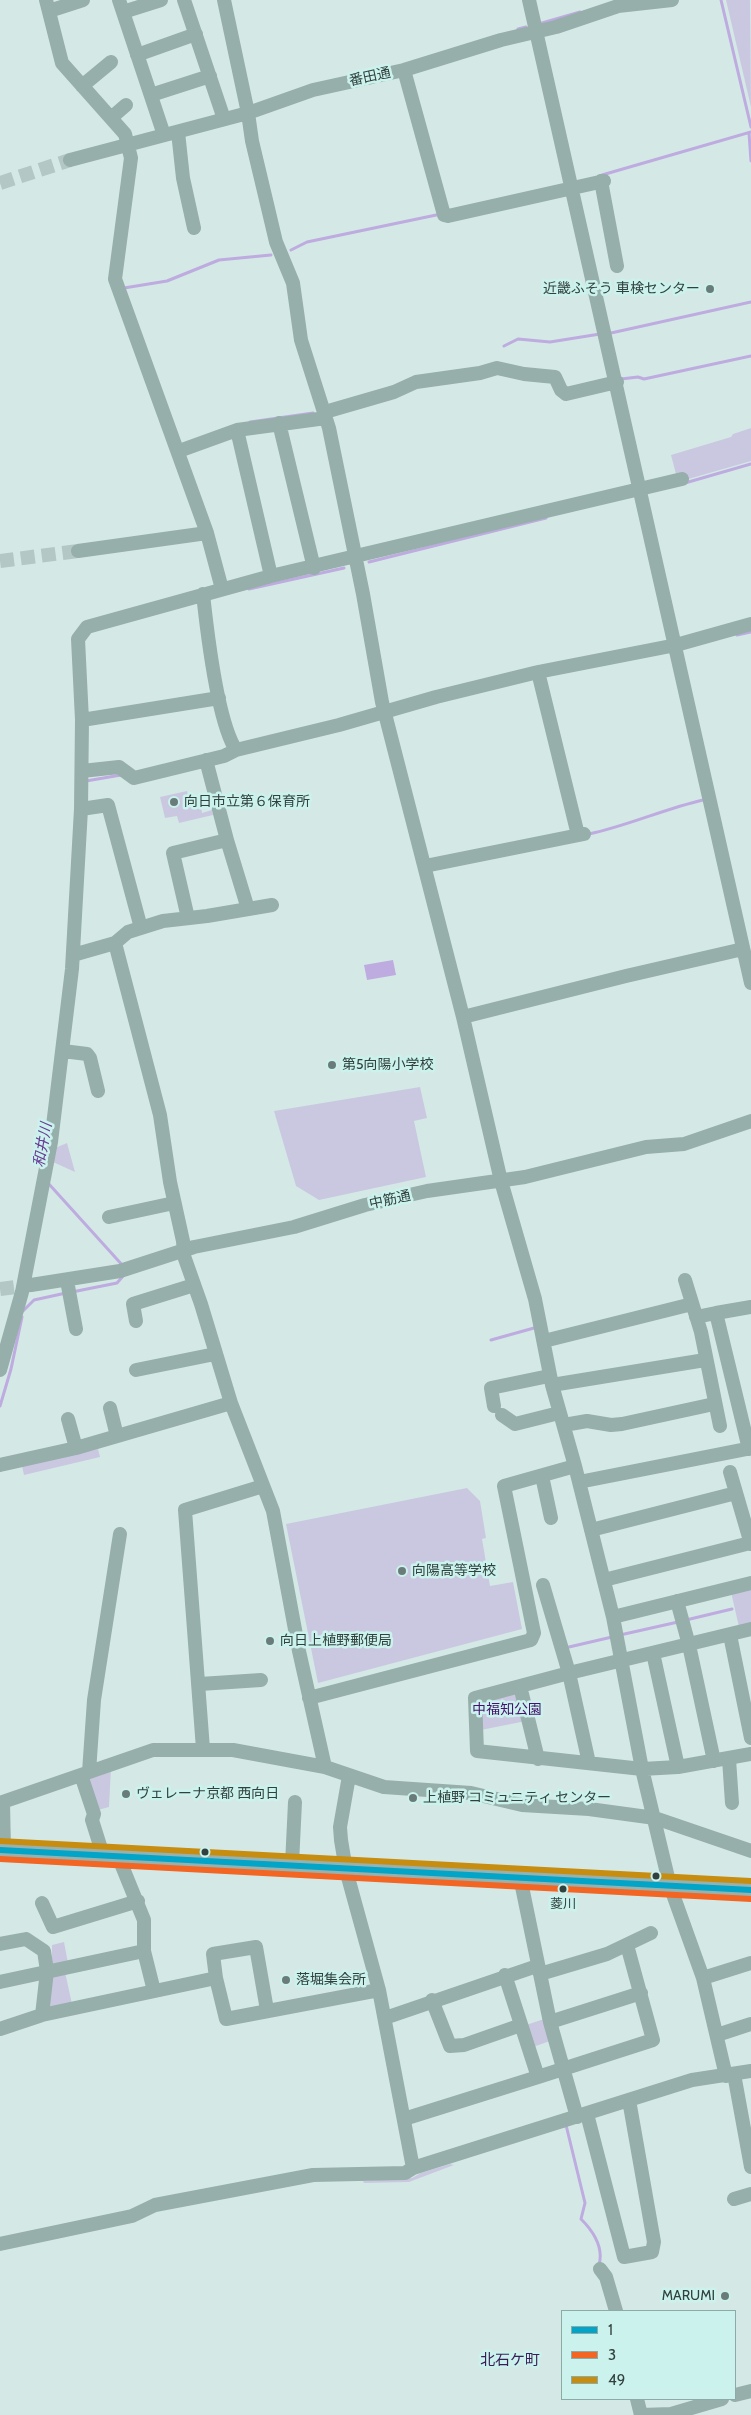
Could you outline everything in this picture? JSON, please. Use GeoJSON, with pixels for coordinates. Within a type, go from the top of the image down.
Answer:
{"type":"FeatureCollection","features":[{"type":"Feature","properties":{"kind":"main road"},"geometry":{"type":"LineString","coordinates":[[1,1850],[292,1864],[346,1870],[751,1890]]}},
{"type":"Feature","properties":{"kind":"street"},"geometry":{"type":"LineString","coordinates":[[83,0],[48,5],[62,63],[125,134],[131,158],[115,279],[208,533],[222,589]]}},
{"type":"Feature","properties":{"kind":"street"},"geometry":{"type":"LineString","coordinates":[[161,0],[121,6],[164,135]]}},
{"type":"Feature","properties":{"kind":"street"},"geometry":{"type":"LineString","coordinates":[[184,0],[224,119]]}},
{"type":"Feature","properties":{"kind":"street"},"geometry":{"type":"LineString","coordinates":[[224,0],[248,113],[252,142],[276,242],[293,283],[301,340],[326,415],[385,710],[463,1017],[501,1181],[544,1341],[551,1380],[613,1617],[642,1769],[670,1886],[703,1978],[717,2035],[730,2075],[751,2167]]}},
{"type":"Feature","properties":{"kind":"street"},"geometry":{"type":"LineString","coordinates":[[529,0],[617,382],[751,983]]}},
{"type":"Feature","properties":{"kind":"street","name":"番田通"},"geometry":{"type":"LineString","coordinates":[[70,160],[248,113],[313,90],[404,70],[618,6],[672,0]]}},
{"type":"Feature","properties":{"kind":"street"},"geometry":{"type":"LineString","coordinates":[[137,54],[196,34]]}},
{"type":"Feature","properties":{"kind":"street"},"geometry":{"type":"LineString","coordinates":[[82,86],[111,62]]}},
{"type":"Feature","properties":{"kind":"street"},"geometry":{"type":"LineString","coordinates":[[404,70],[443,213],[448,216],[572,183],[602,181],[617,266]]}},
{"type":"Feature","properties":{"kind":"street"},"geometry":{"type":"LineString","coordinates":[[151,95],[210,76]]}},
{"type":"Feature","properties":{"kind":"street"},"geometry":{"type":"LineString","coordinates":[[111,118],[126,105]]}},
{"type":"Feature","properties":{"kind":"street"},"geometry":{"type":"LineString","coordinates":[[178,132],[183,178],[194,228]]}},
{"type":"Feature","properties":{"kind":"street"},"geometry":{"type":"LineString","coordinates":[[179,451],[237,430],[326,415],[394,392],[416,382],[480,373],[497,368],[524,374],[554,377],[561,390],[566,394],[617,382]]}},
{"type":"Feature","properties":{"kind":"street"},"geometry":{"type":"LineString","coordinates":[[279,423],[314,568]]}},
{"type":"Feature","properties":{"kind":"street"},"geometry":{"type":"LineString","coordinates":[[237,430],[271,576]]}},
{"type":"Feature","properties":{"kind":"street"},"geometry":{"type":"LineString","coordinates":[[0,1370],[26,1288],[52,1142],[63,1051],[73,955],[81,809],[82,720],[78,639],[87,627],[271,576],[314,568],[682,479]]}},
{"type":"Feature","properties":{"kind":"street"},"geometry":{"type":"LineString","coordinates":[[78,550],[208,533]]}},
{"type":"Feature","properties":{"kind":"street"},"geometry":{"type":"LineString","coordinates":[[203,594],[219,698],[232,752]]}},
{"type":"Feature","properties":{"kind":"street"},"geometry":{"type":"LineString","coordinates":[[82,771],[119,767],[134,778],[339,725],[385,710],[538,672],[675,641],[701,638],[751,624]]}},
{"type":"Feature","properties":{"kind":"street"},"geometry":{"type":"LineString","coordinates":[[425,866],[581,834],[538,672]]}},
{"type":"Feature","properties":{"kind":"street"},"geometry":{"type":"LineString","coordinates":[[82,720],[219,698]]}},
{"type":"Feature","properties":{"kind":"street"},"geometry":{"type":"LineString","coordinates":[[206,760],[248,909]]}},
{"type":"Feature","properties":{"kind":"street"},"geometry":{"type":"LineString","coordinates":[[81,809],[108,805],[141,928]]}},
{"type":"Feature","properties":{"kind":"street"},"geometry":{"type":"LineString","coordinates":[[188,918],[173,853],[227,840]]}},
{"type":"Feature","properties":{"kind":"street"},"geometry":{"type":"LineString","coordinates":[[73,955],[116,942],[128,932],[163,921],[272,905]]}},
{"type":"Feature","properties":{"kind":"street"},"geometry":{"type":"LineString","coordinates":[[116,942],[160,1115],[174,1203],[185,1250],[184,1256],[231,1404],[272,1511],[309,1698],[325,1767]]}},
{"type":"Feature","properties":{"kind":"street"},"geometry":{"type":"LineString","coordinates":[[463,1017],[743,949]]}},
{"type":"Feature","properties":{"kind":"street"},"geometry":{"type":"LineString","coordinates":[[63,1051],[87,1054],[90,1058],[98,1091]]}},
{"type":"Feature","properties":{"kind":"street","name":"中筋通"},"geometry":{"type":"LineString","coordinates":[[26,1288],[124,1269],[227,1239],[294,1227],[365,1205],[462,1185],[501,1181],[646,1147],[684,1144],[751,1121]]}},
{"type":"Feature","properties":{"kind":"street"},"geometry":{"type":"LineString","coordinates":[[109,1217],[174,1203]]}},
{"type":"Feature","properties":{"kind":"street"},"geometry":{"type":"LineString","coordinates":[[26,1288],[68,1286],[114,1279],[124,1269]]}},
{"type":"Feature","properties":{"kind":"street"},"geometry":{"type":"LineString","coordinates":[[685,1280],[694,1310],[720,1426]]}},
{"type":"Feature","properties":{"kind":"street"},"geometry":{"type":"LineString","coordinates":[[136,1321],[133,1304],[194,1285]]}},
{"type":"Feature","properties":{"kind":"street"},"geometry":{"type":"LineString","coordinates":[[68,1286],[76,1329]]}},
{"type":"Feature","properties":{"kind":"street"},"geometry":{"type":"LineString","coordinates":[[544,1341],[694,1310],[716,1313],[751,1306]]}},
{"type":"Feature","properties":{"kind":"street"},"geometry":{"type":"LineString","coordinates":[[579,1482],[750,1449],[716,1313]]}},
{"type":"Feature","properties":{"kind":"street"},"geometry":{"type":"LineString","coordinates":[[136,1370],[215,1354]]}},
{"type":"Feature","properties":{"kind":"street"},"geometry":{"type":"LineString","coordinates":[[705,1360],[491,1388],[498,1410],[515,1424],[562,1419],[611,1425],[622,1424],[714,1404]]}},
{"type":"Feature","properties":{"kind":"street"},"geometry":{"type":"LineString","coordinates":[[0,1465],[76,1448],[231,1404]]}},
{"type":"Feature","properties":{"kind":"street"},"geometry":{"type":"LineString","coordinates":[[110,1408],[117,1436]]}},
{"type":"Feature","properties":{"kind":"street"},"geometry":{"type":"LineString","coordinates":[[68,1419],[76,1448]]}},
{"type":"Feature","properties":{"kind":"street"},"geometry":{"type":"LineString","coordinates":[[309,1698],[531,1640],[534,1633],[504,1486],[575,1466]]}},
{"type":"Feature","properties":{"kind":"street"},"geometry":{"type":"LineString","coordinates":[[604,1580],[751,1544],[730,1472]]}},
{"type":"Feature","properties":{"kind":"street"},"geometry":{"type":"LineString","coordinates":[[542,1476],[552,1518]]}},
{"type":"Feature","properties":{"kind":"street"},"geometry":{"type":"LineString","coordinates":[[203,1749],[200,1684],[185,1510],[263,1486]]}},
{"type":"Feature","properties":{"kind":"street"},"geometry":{"type":"LineString","coordinates":[[591,1530],[736,1493]]}},
{"type":"Feature","properties":{"kind":"street"},"geometry":{"type":"LineString","coordinates":[[120,1534],[94,1700],[85,1774],[94,1814],[92,1820],[110,1855],[138,1901],[144,1920],[144,1951],[154,1991]]}},
{"type":"Feature","properties":{"kind":"street"},"geometry":{"type":"LineString","coordinates":[[613,1617],[751,1583]]}},
{"type":"Feature","properties":{"kind":"street"},"geometry":{"type":"LineString","coordinates":[[543,1585],[569,1672],[589,1763]]}},
{"type":"Feature","properties":{"kind":"street"},"geometry":{"type":"LineString","coordinates":[[677,1601],[689,1645],[714,1761]]}},
{"type":"Feature","properties":{"kind":"street"},"geometry":{"type":"LineString","coordinates":[[751,1629],[569,1672],[475,1698],[478,1751],[642,1769],[678,1767],[751,1754]]}},
{"type":"Feature","properties":{"kind":"street"},"geometry":{"type":"LineString","coordinates":[[730,1634],[751,1738]]}},
{"type":"Feature","properties":{"kind":"street"},"geometry":{"type":"LineString","coordinates":[[653,1653],[678,1767]]}},
{"type":"Feature","properties":{"kind":"street"},"geometry":{"type":"LineString","coordinates":[[200,1684],[261,1680]]}},
{"type":"Feature","properties":{"kind":"street"},"geometry":{"type":"LineString","coordinates":[[520,1686],[538,1759]]}},
{"type":"Feature","properties":{"kind":"street"},"geometry":{"type":"LineString","coordinates":[[1,1850],[2,1802],[153,1750],[203,1749],[259,1754],[325,1767],[379,1786],[397,1789],[471,1793],[522,1804],[589,1809],[655,1818],[751,1852]]}},
{"type":"Feature","properties":{"kind":"street"},"geometry":{"type":"LineString","coordinates":[[729,1759],[732,1804]]}},
{"type":"Feature","properties":{"kind":"street"},"geometry":{"type":"LineString","coordinates":[[349,1776],[340,1827],[346,1870],[379,1990],[413,2168]]}},
{"type":"Feature","properties":{"kind":"street"},"geometry":{"type":"LineString","coordinates":[[292,1864],[296,1802]]}},
{"type":"Feature","properties":{"kind":"street"},"geometry":{"type":"LineString","coordinates":[[520,1878],[538,1970],[562,2070],[582,2115],[624,2258],[652,2252],[654,2242],[629,2100]]}},
{"type":"Feature","properties":{"kind":"street"},"geometry":{"type":"LineString","coordinates":[[42,1903],[54,1927],[138,1901]]}},
{"type":"Feature","properties":{"kind":"street"},"geometry":{"type":"LineString","coordinates":[[385,2018],[505,1975],[538,1970],[607,1954],[650,1933]]}},
{"type":"Feature","properties":{"kind":"street"},"geometry":{"type":"LineString","coordinates":[[0,1944],[26,1940],[44,1951],[47,1971],[42,2016]]}},
{"type":"Feature","properties":{"kind":"street"},"geometry":{"type":"LineString","coordinates":[[404,2119],[654,2040],[627,1945]]}},
{"type":"Feature","properties":{"kind":"street"},"geometry":{"type":"LineString","coordinates":[[267,2010],[256,1947],[213,1954],[216,1978],[226,2019],[379,1990]]}},
{"type":"Feature","properties":{"kind":"street"},"geometry":{"type":"LineString","coordinates":[[0,1982],[144,1951]]}},
{"type":"Feature","properties":{"kind":"street"},"geometry":{"type":"LineString","coordinates":[[703,1978],[751,1963]]}},
{"type":"Feature","properties":{"kind":"street"},"geometry":{"type":"LineString","coordinates":[[505,1975],[538,2077]]}},
{"type":"Feature","properties":{"kind":"street"},"geometry":{"type":"LineString","coordinates":[[0,2029],[42,2016],[216,1978]]}},
{"type":"Feature","properties":{"kind":"street"},"geometry":{"type":"LineString","coordinates":[[550,2022],[641,1993]]}},
{"type":"Feature","properties":{"kind":"street"},"geometry":{"type":"LineString","coordinates":[[432,2000],[450,2046],[464,2046],[521,2024]]}},
{"type":"Feature","properties":{"kind":"street"},"geometry":{"type":"LineString","coordinates":[[717,2035],[751,2024]]}},
{"type":"Feature","properties":{"kind":"street"},"geometry":{"type":"LineString","coordinates":[[0,2244],[132,2216],[155,2205],[313,2175],[406,2173],[413,2168],[692,2080],[751,2071]]}},
{"type":"Feature","properties":{"kind":"street"},"geometry":{"type":"LineString","coordinates":[[734,2199],[751,2194]]}},
{"type":"Feature","properties":{"kind":"street"},"geometry":{"type":"LineString","coordinates":[[600,2269],[606,2277],[616,2310]]}},
{"type":"Feature","properties":{"kind":"street"},"geometry":{"type":"LineString","coordinates":[[736,2395],[751,2391]]}},
{"type":"Feature","properties":{"kind":"street"},"geometry":{"type":"LineString","coordinates":[[637,2400],[641,2415],[671,2414],[719,2400]]}},
{"type":"Feature","properties":{"kind":"green space"},"geometry":{"type":"Polygon","coordinates":[[[726,0],[750,0],[751,107],[726,0]]]}},
{"type":"Feature","properties":{"kind":"green space"},"geometry":{"type":"Polygon","coordinates":[[[751,428],[751,461],[678,482],[671,455],[731,437],[733,434],[751,428]]]}},
{"type":"Feature","properties":{"kind":"green space"},"geometry":{"type":"Polygon","coordinates":[[[187,791],[190,803],[193,803],[194,807],[201,806],[202,813],[212,810],[213,815],[179,823],[177,816],[165,818],[160,797],[187,791]]]}},
{"type":"Feature","properties":{"kind":"green space"},"geometry":{"type":"Polygon","coordinates":[[[420,1087],[427,1118],[414,1121],[426,1177],[319,1200],[296,1186],[274,1111],[420,1087]]]}},
{"type":"Feature","properties":{"kind":"green space"},"geometry":{"type":"Polygon","coordinates":[[[67,1143],[75,1172],[53,1162],[55,1148],[67,1143]]]}},
{"type":"Feature","properties":{"kind":"green space"},"geometry":{"type":"Polygon","coordinates":[[[98,1449],[100,1457],[24,1475],[22,1466],[98,1449]]]}},
{"type":"Feature","properties":{"kind":"green space"},"geometry":{"type":"Polygon","coordinates":[[[467,1488],[480,1501],[486,1538],[482,1539],[490,1586],[513,1582],[522,1629],[318,1683],[286,1524],[467,1488]]]}},
{"type":"Feature","properties":{"kind":"green space"},"geometry":{"type":"Polygon","coordinates":[[[751,1587],[751,1625],[739,1627],[731,1592],[751,1587]]]}},
{"type":"Feature","properties":{"kind":"green space","name":"中福知公園"},"geometry":{"type":"Polygon","coordinates":[[[513,1693],[519,1696],[526,1721],[481,1730],[480,1707],[486,1700],[513,1693]]]}},
{"type":"Feature","properties":{"kind":"green space"},"geometry":{"type":"Polygon","coordinates":[[[111,1768],[109,1807],[98,1810],[86,1778],[111,1768]]]}},
{"type":"Feature","properties":{"kind":"green space"},"geometry":{"type":"Polygon","coordinates":[[[64,1942],[68,1963],[52,1966],[52,1945],[64,1942]]]}},
{"type":"Feature","properties":{"kind":"green space"},"geometry":{"type":"Polygon","coordinates":[[[65,1972],[72,2004],[46,2010],[51,1980],[54,1974],[65,1972]]]}},
{"type":"Feature","properties":{"kind":"green space"},"geometry":{"type":"Polygon","coordinates":[[[544,2019],[550,2041],[533,2047],[526,2025],[544,2019]]]}},
{"type":"Feature","properties":{"kind":"green space"},"geometry":{"type":"Polygon","coordinates":[[[450,2164],[454,2165],[409,2182],[364,2183],[363,2181],[412,2178],[421,2173],[450,2164]]]}},
{"type":"Feature","properties":{"kind":"shaded area"},"geometry":{"type":"Polygon","coordinates":[[[393,960],[396,975],[367,980],[364,965],[393,960]]]}},
{"type":"Feature","properties":{"kind":"waterway"},"geometry":{"type":"LineString","coordinates":[[721,0],[751,127]]}},
{"type":"Feature","properties":{"kind":"waterway"},"geometry":{"type":"LineString","coordinates":[[542,23],[580,12]]}},
{"type":"Feature","properties":{"kind":"waterway"},"geometry":{"type":"LineString","coordinates":[[518,29],[526,27]]}},
{"type":"Feature","properties":{"kind":"waterway"},"geometry":{"type":"LineString","coordinates":[[602,175],[751,132]]}},
{"type":"Feature","properties":{"kind":"waterway"},"geometry":{"type":"LineString","coordinates":[[749,133],[751,161]]}},
{"type":"Feature","properties":{"kind":"waterway"},"geometry":{"type":"LineString","coordinates":[[291,250],[307,242],[441,214]]}},
{"type":"Feature","properties":{"kind":"waterway"},"geometry":{"type":"LineString","coordinates":[[124,288],[167,281],[219,260],[271,255]]}},
{"type":"Feature","properties":{"kind":"waterway"},"geometry":{"type":"LineString","coordinates":[[611,333],[751,302]]}},
{"type":"Feature","properties":{"kind":"waterway"},"geometry":{"type":"LineString","coordinates":[[504,346],[518,339],[550,342],[600,334]]}},
{"type":"Feature","properties":{"kind":"waterway"},"geometry":{"type":"LineString","coordinates":[[621,379],[638,377],[644,379],[751,356]]}},
{"type":"Feature","properties":{"kind":"waterway"},"geometry":{"type":"LineString","coordinates":[[250,422],[313,413]]}},
{"type":"Feature","properties":{"kind":"waterway"},"geometry":{"type":"LineString","coordinates":[[685,483],[751,464]]}},
{"type":"Feature","properties":{"kind":"waterway"},"geometry":{"type":"LineString","coordinates":[[369,562],[546,518]]}},
{"type":"Feature","properties":{"kind":"waterway"},"geometry":{"type":"LineString","coordinates":[[249,589],[344,568]]}},
{"type":"Feature","properties":{"kind":"waterway"},"geometry":{"type":"LineString","coordinates":[[737,635],[751,632]]}},
{"type":"Feature","properties":{"kind":"waterway"},"geometry":{"type":"LineString","coordinates":[[86,781],[121,775]]}},
{"type":"Feature","properties":{"kind":"waterway"},"geometry":{"type":"LineString","coordinates":[[589,834],[703,800]]}},
{"type":"Feature","properties":{"kind":"waterway","name":"和井川"},"geometry":{"type":"LineString","coordinates":[[48,1183],[124,1267]]}},
{"type":"Feature","properties":{"kind":"waterway","name":"和井川"},"geometry":{"type":"LineString","coordinates":[[72,1292],[117,1283],[124,1275]]}},
{"type":"Feature","properties":{"kind":"waterway","name":"和井川"},"geometry":{"type":"LineString","coordinates":[[23,1311],[34,1300],[66,1293]]}},
{"type":"Feature","properties":{"kind":"waterway","name":"和井川"},"geometry":{"type":"LineString","coordinates":[[0,1406],[11,1369],[22,1317]]}},
{"type":"Feature","properties":{"kind":"waterway"},"geometry":{"type":"LineString","coordinates":[[491,1340],[534,1328]]}},
{"type":"Feature","properties":{"kind":"waterway"},"geometry":{"type":"LineString","coordinates":[[686,1620],[732,1609]]}},
{"type":"Feature","properties":{"kind":"waterway"},"geometry":{"type":"LineString","coordinates":[[620,1635],[678,1622]]}},
{"type":"Feature","properties":{"kind":"waterway"},"geometry":{"type":"LineString","coordinates":[[569,1647],[612,1637]]}},
{"type":"Feature","properties":{"kind":"waterway"},"geometry":{"type":"LineString","coordinates":[[564,2126],[566,2125],[585,2203],[581,2219],[590,2229],[599,2246],[599,2265]]}},
{"type":"Feature","properties":{"kind":"tunnel"},"geometry":{"type":"LineString","coordinates":[[0,183],[70,160]]}},
{"type":"Feature","properties":{"kind":"tunnel"},"geometry":{"type":"LineString","coordinates":[[0,561],[78,551]]}},
{"type":"Feature","properties":{"kind":"tunnel"},"geometry":{"type":"LineString","coordinates":[[0,1289],[31,1285]]}},
{"type":"Feature","properties":{"kind":"transit line","name":"49"},"geometry":{"type":"LineString","coordinates":[[0,1841],[751,1881]]}},
{"type":"Feature","properties":{"kind":"transit line","name":"1"},"geometry":{"type":"LineString","coordinates":[[0,1850],[751,1890]]}},
{"type":"Feature","properties":{"kind":"transit line","name":"3"},"geometry":{"type":"LineString","coordinates":[[0,1859],[751,1899]]}},
{"type":"Feature","properties":{"kind":"place","name":"近畿ふそう 車検センター"},"geometry":{"type":"Point","coordinates":[710,289]}},
{"type":"Feature","properties":{"kind":"place","name":"向日市立第６保育所"},"geometry":{"type":"Point","coordinates":[174,802]}},
{"type":"Feature","properties":{"kind":"place","name":"第5向陽小学校"},"geometry":{"type":"Point","coordinates":[332,1065]}},
{"type":"Feature","properties":{"kind":"place","name":"向陽高等学校"},"geometry":{"type":"Point","coordinates":[402,1571]}},
{"type":"Feature","properties":{"kind":"place","name":"向日上植野郵便局"},"geometry":{"type":"Point","coordinates":[270,1641]}},
{"type":"Feature","properties":{"kind":"place","name":"ヴェレーナ京都 西向日"},"geometry":{"type":"Point","coordinates":[126,1794]}},
{"type":"Feature","properties":{"kind":"place","name":"上植野 コミュニティ センター"},"geometry":{"type":"Point","coordinates":[413,1798]}},
{"type":"Feature","properties":{"kind":"place","name":"菱川"},"geometry":{"type":"Point","coordinates":[563,1889]}},
{"type":"Feature","properties":{"kind":"place","name":"落堀集会所"},"geometry":{"type":"Point","coordinates":[286,1980]}},
{"type":"Feature","properties":{"kind":"place","name":"MARUMI"},"geometry":{"type":"Point","coordinates":[725,2296]}},
{"type":"Feature","properties":{"kind":"district","name":"北石ケ町"},"geometry":{"type":"Point","coordinates":[510,2361]}}]}
